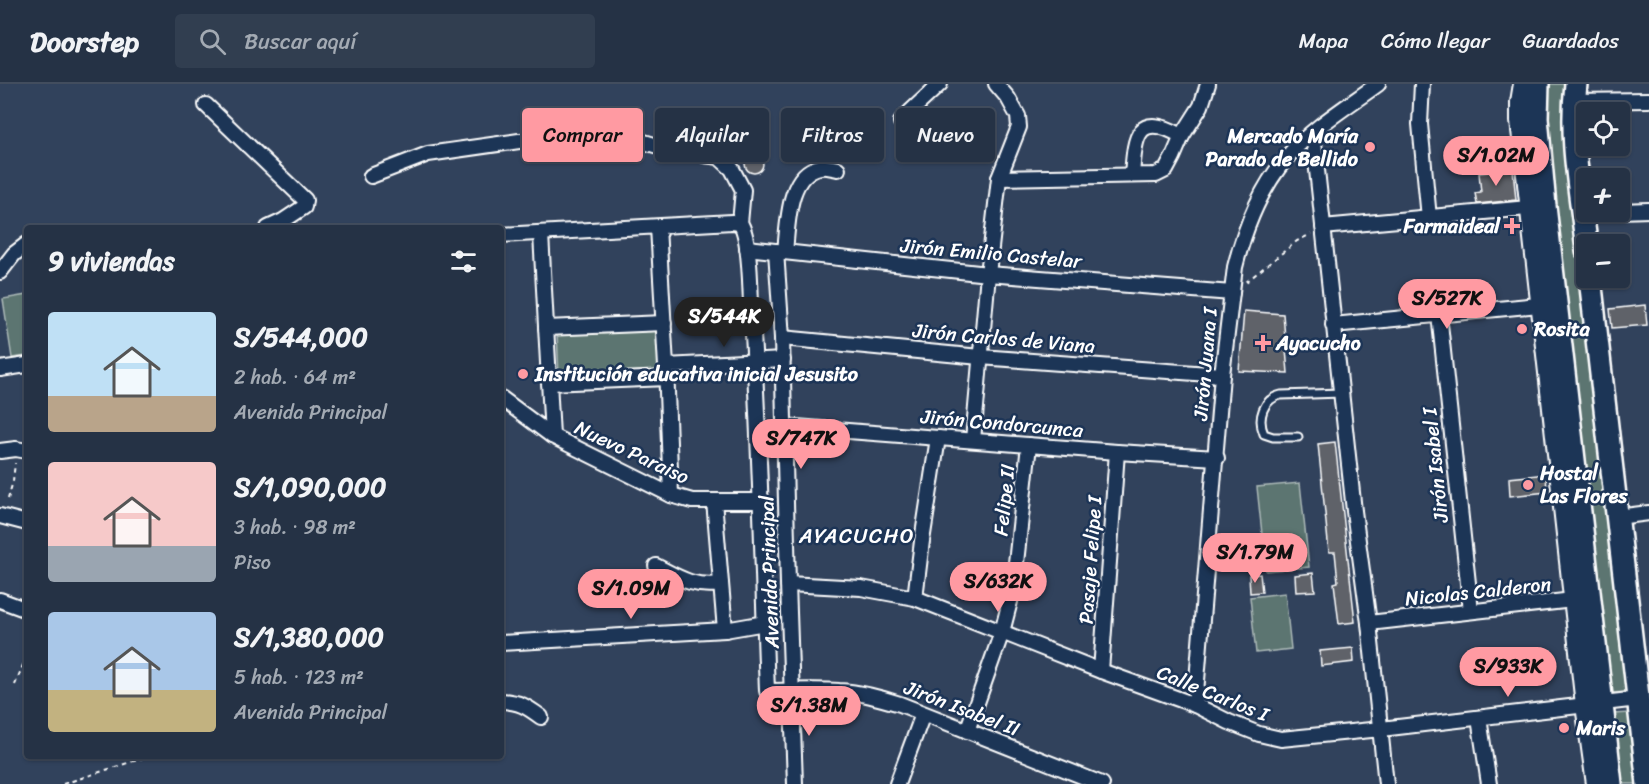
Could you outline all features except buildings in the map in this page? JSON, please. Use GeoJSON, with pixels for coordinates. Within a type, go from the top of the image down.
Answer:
{"type":"FeatureCollection","features":[{"type":"Feature","properties":{"kind":"main road"},"geometry":{"type":"LineString","coordinates":[[1538,84],[1538,207],[1593,704],[1611,784]]}},
{"type":"Feature","properties":{"kind":"main road"},"geometry":{"type":"LineString","coordinates":[[1575,93],[1574,139],[1578,168]]}},
{"type":"Feature","properties":{"kind":"main road"},"geometry":{"type":"LineString","coordinates":[[1591,288],[1648,784]]}},
{"type":"Feature","properties":{"kind":"street"},"geometry":{"type":"LineString","coordinates":[[913,108],[940,84]]}},
{"type":"Feature","properties":{"kind":"street"},"geometry":{"type":"LineString","coordinates":[[973,440],[999,178],[1019,127],[1018,116],[1008,98],[996,84]]}},
{"type":"Feature","properties":{"kind":"street"},"geometry":{"type":"LineString","coordinates":[[999,178],[1156,174],[1166,170],[1182,136],[1201,106],[1208,84]]}},
{"type":"Feature","properties":{"kind":"street","name":"Jirón Juana I"},"geometry":{"type":"LineString","coordinates":[[1196,705],[1222,375],[1237,260],[1246,227],[1254,208],[1290,154],[1313,133],[1378,84]]}},
{"type":"Feature","properties":{"kind":"street"},"geometry":{"type":"LineString","coordinates":[[1422,84],[1420,124],[1429,218]]}},
{"type":"Feature","properties":{"kind":"street"},"geometry":{"type":"LineString","coordinates":[[1323,227],[1538,207],[1520,121],[1523,84]]}},
{"type":"Feature","properties":{"kind":"street"},"geometry":{"type":"LineString","coordinates":[[1575,93],[1649,100]]}},
{"type":"Feature","properties":{"kind":"street"},"geometry":{"type":"LineString","coordinates":[[206,105],[305,200],[303,207],[274,225]]}},
{"type":"Feature","properties":{"kind":"street"},"geometry":{"type":"LineString","coordinates":[[1132,175],[1134,151],[1139,132],[1155,125],[1182,136]]}},
{"type":"Feature","properties":{"kind":"street"},"geometry":{"type":"LineString","coordinates":[[1313,133],[1386,784]]}},
{"type":"Feature","properties":{"kind":"street"},"geometry":{"type":"LineString","coordinates":[[371,176],[428,154],[519,141],[568,140],[599,144],[608,140],[631,138],[662,147],[673,143],[686,145],[704,155],[719,157],[732,169],[743,190],[740,223],[504,235]]}},
{"type":"Feature","properties":{"kind":"street","name":"Avenida Principal"},"geometry":{"type":"LineString","coordinates":[[795,784],[781,251],[792,197],[804,173],[821,166],[838,169]]}},
{"type":"Feature","properties":{"kind":"street"},"geometry":{"type":"LineString","coordinates":[[1630,211],[1649,210]]}},
{"type":"Feature","properties":{"kind":"street","name":"Avenida Principal"},"geometry":{"type":"LineString","coordinates":[[740,223],[744,229],[747,248],[755,362],[767,691]]}},
{"type":"Feature","properties":{"kind":"street"},"geometry":{"type":"LineString","coordinates":[[658,227],[667,372],[671,495]]}},
{"type":"Feature","properties":{"kind":"street"},"geometry":{"type":"LineString","coordinates":[[541,234],[552,436]]}},
{"type":"Feature","properties":{"kind":"street"},"geometry":{"type":"LineString","coordinates":[[0,272],[14,254],[24,246]]}},
{"type":"Feature","properties":{"kind":"street","name":"Jirón Emilio Castelar"},"geometry":{"type":"LineString","coordinates":[[747,248],[988,274],[1232,293]]}},
{"type":"Feature","properties":{"kind":"street"},"geometry":{"type":"LineString","coordinates":[[1334,325],[1549,304]]}},
{"type":"Feature","properties":{"kind":"street","name":"Jirón Isabel I"},"geometry":{"type":"LineString","coordinates":[[1439,314],[1471,611]]}},
{"type":"Feature","properties":{"kind":"street"},"geometry":{"type":"LineString","coordinates":[[546,328],[664,323]]}},
{"type":"Feature","properties":{"kind":"street","name":"Jirón Carlos de Viana"},"geometry":{"type":"LineString","coordinates":[[782,338],[980,357],[1222,375]]}},
{"type":"Feature","properties":{"kind":"street"},"geometry":{"type":"LineString","coordinates":[[549,383],[783,360]]}},
{"type":"Feature","properties":{"kind":"street"},"geometry":{"type":"LineString","coordinates":[[0,369],[24,365]]}},
{"type":"Feature","properties":{"kind":"street","name":"Nuevo Paraiso"},"geometry":{"type":"LineString","coordinates":[[504,400],[552,436],[671,495],[692,501],[760,501]]}},
{"type":"Feature","properties":{"kind":"street","name":"Jirón Condorcunca"},"geometry":{"type":"LineString","coordinates":[[784,426],[1217,458]]}},
{"type":"Feature","properties":{"kind":"street"},"geometry":{"type":"LineString","coordinates":[[915,598],[938,438]]}},
{"type":"Feature","properties":{"kind":"street","name":"Felipe II"},"geometry":{"type":"LineString","coordinates":[[967,731],[1002,632],[1013,590],[1029,445]]}},
{"type":"Feature","properties":{"kind":"street"},"geometry":{"type":"LineString","coordinates":[[0,451],[22,450]]}},
{"type":"Feature","properties":{"kind":"street","name":"Pasaje Felipe I"},"geometry":{"type":"LineString","coordinates":[[1101,671],[1117,452]]}},
{"type":"Feature","properties":{"kind":"street"},"geometry":{"type":"LineString","coordinates":[[714,501],[725,630]]}},
{"type":"Feature","properties":{"kind":"street"},"geometry":{"type":"LineString","coordinates":[[1617,517],[1649,513]]}},
{"type":"Feature","properties":{"kind":"street"},"geometry":{"type":"LineString","coordinates":[[0,516],[24,522]]}},
{"type":"Feature","properties":{"kind":"street"},"geometry":{"type":"LineString","coordinates":[[656,566],[688,582],[708,586],[721,584]]}},
{"type":"Feature","properties":{"kind":"street","name":"Calle Carlos I"},"geometry":{"type":"LineString","coordinates":[[788,584],[861,588],[915,598],[1101,671],[1196,705],[1249,730],[1281,740],[1638,699]]}},
{"type":"Feature","properties":{"kind":"street","name":"Nicolas Calderon"},"geometry":{"type":"LineString","coordinates":[[1369,623],[1582,599]]}},
{"type":"Feature","properties":{"kind":"street"},"geometry":{"type":"LineString","coordinates":[[0,600],[24,609]]}},
{"type":"Feature","properties":{"kind":"street"},"geometry":{"type":"LineString","coordinates":[[504,644],[725,630],[765,624]]}},
{"type":"Feature","properties":{"kind":"street","name":"Jirón Isabel II"},"geometry":{"type":"LineString","coordinates":[[767,691],[838,690],[860,693],[900,704],[1102,784]]}},
{"type":"Feature","properties":{"kind":"street"},"geometry":{"type":"LineString","coordinates":[[504,701],[526,705],[541,717]]}},
{"type":"Feature","properties":{"kind":"street"},"geometry":{"type":"LineString","coordinates":[[1593,704],[1596,784]]}},
{"type":"Feature","properties":{"kind":"street"},"geometry":{"type":"LineString","coordinates":[[897,784],[923,714]]}},
{"type":"Feature","properties":{"kind":"street"},"geometry":{"type":"LineString","coordinates":[[1479,718],[1489,784]]}},
{"type":"Feature","properties":{"kind":"lane"},"geometry":{"type":"LineString","coordinates":[[1298,437],[1273,437],[1264,434],[1261,419],[1262,411],[1268,401],[1281,395],[1342,393]]}},
{"type":"Feature","properties":{"kind":"path"},"geometry":{"type":"LineString","coordinates":[[1232,293],[1297,241],[1323,227]]}},
{"type":"Feature","properties":{"kind":"path"},"geometry":{"type":"LineString","coordinates":[[8,499],[22,450]]}},
{"type":"Feature","properties":{"kind":"path"},"geometry":{"type":"LineString","coordinates":[[15,685],[24,662]]}},
{"type":"Feature","properties":{"kind":"path"},"geometry":{"type":"LineString","coordinates":[[63,784],[140,759]]}},
{"type":"Feature","properties":{"kind":"green space"},"geometry":{"type":"Polygon","coordinates":[[[1544,84],[1570,84],[1569,148],[1579,234],[1576,234],[1576,288],[1585,288],[1611,509],[1627,692],[1610,693],[1606,691],[1544,84]]]}},
{"type":"Feature","properties":{"kind":"green space"},"geometry":{"type":"Polygon","coordinates":[[[24,296],[24,356],[12,358],[3,299],[24,296]]]}},
{"type":"Feature","properties":{"kind":"green space"},"geometry":{"type":"Polygon","coordinates":[[[663,329],[663,373],[559,377],[557,332],[663,329]]]}},
{"type":"Feature","properties":{"kind":"green space"},"geometry":{"type":"Polygon","coordinates":[[[1300,483],[1309,567],[1266,571],[1257,487],[1300,483]]]}},
{"type":"Feature","properties":{"kind":"green space"},"geometry":{"type":"Polygon","coordinates":[[[1285,593],[1291,649],[1256,653],[1250,597],[1285,593]]]}},
{"type":"Feature","properties":{"kind":"green space"},"geometry":{"type":"Polygon","coordinates":[[[1630,713],[1643,784],[1619,784],[1613,714],[1630,713]]]}},
{"type":"Feature","properties":{"kind":"place","name":"Mercado María Parado de Bellido"},"geometry":{"type":"Point","coordinates":[1370,147]}},
{"type":"Feature","properties":{"kind":"place","name":"Farmaideal"},"geometry":{"type":"Point","coordinates":[1512,226]}},
{"type":"Feature","properties":{"kind":"place","name":"Rosita"},"geometry":{"type":"Point","coordinates":[1522,329]}},
{"type":"Feature","properties":{"kind":"place","name":"Ayacucho"},"geometry":{"type":"Point","coordinates":[1263,343]}},
{"type":"Feature","properties":{"kind":"place","name":"Institución educativa inicial Jesusito"},"geometry":{"type":"Point","coordinates":[523,374]}},
{"type":"Feature","properties":{"kind":"place","name":"Hostal Las Flores"},"geometry":{"type":"Point","coordinates":[1528,485]}},
{"type":"Feature","properties":{"kind":"place","name":"Maris"},"geometry":{"type":"Point","coordinates":[1564,728]}},
{"type":"Feature","properties":{"kind":"district","name":"AYACUCHO"},"geometry":{"type":"Point","coordinates":[857,536]}}]}
